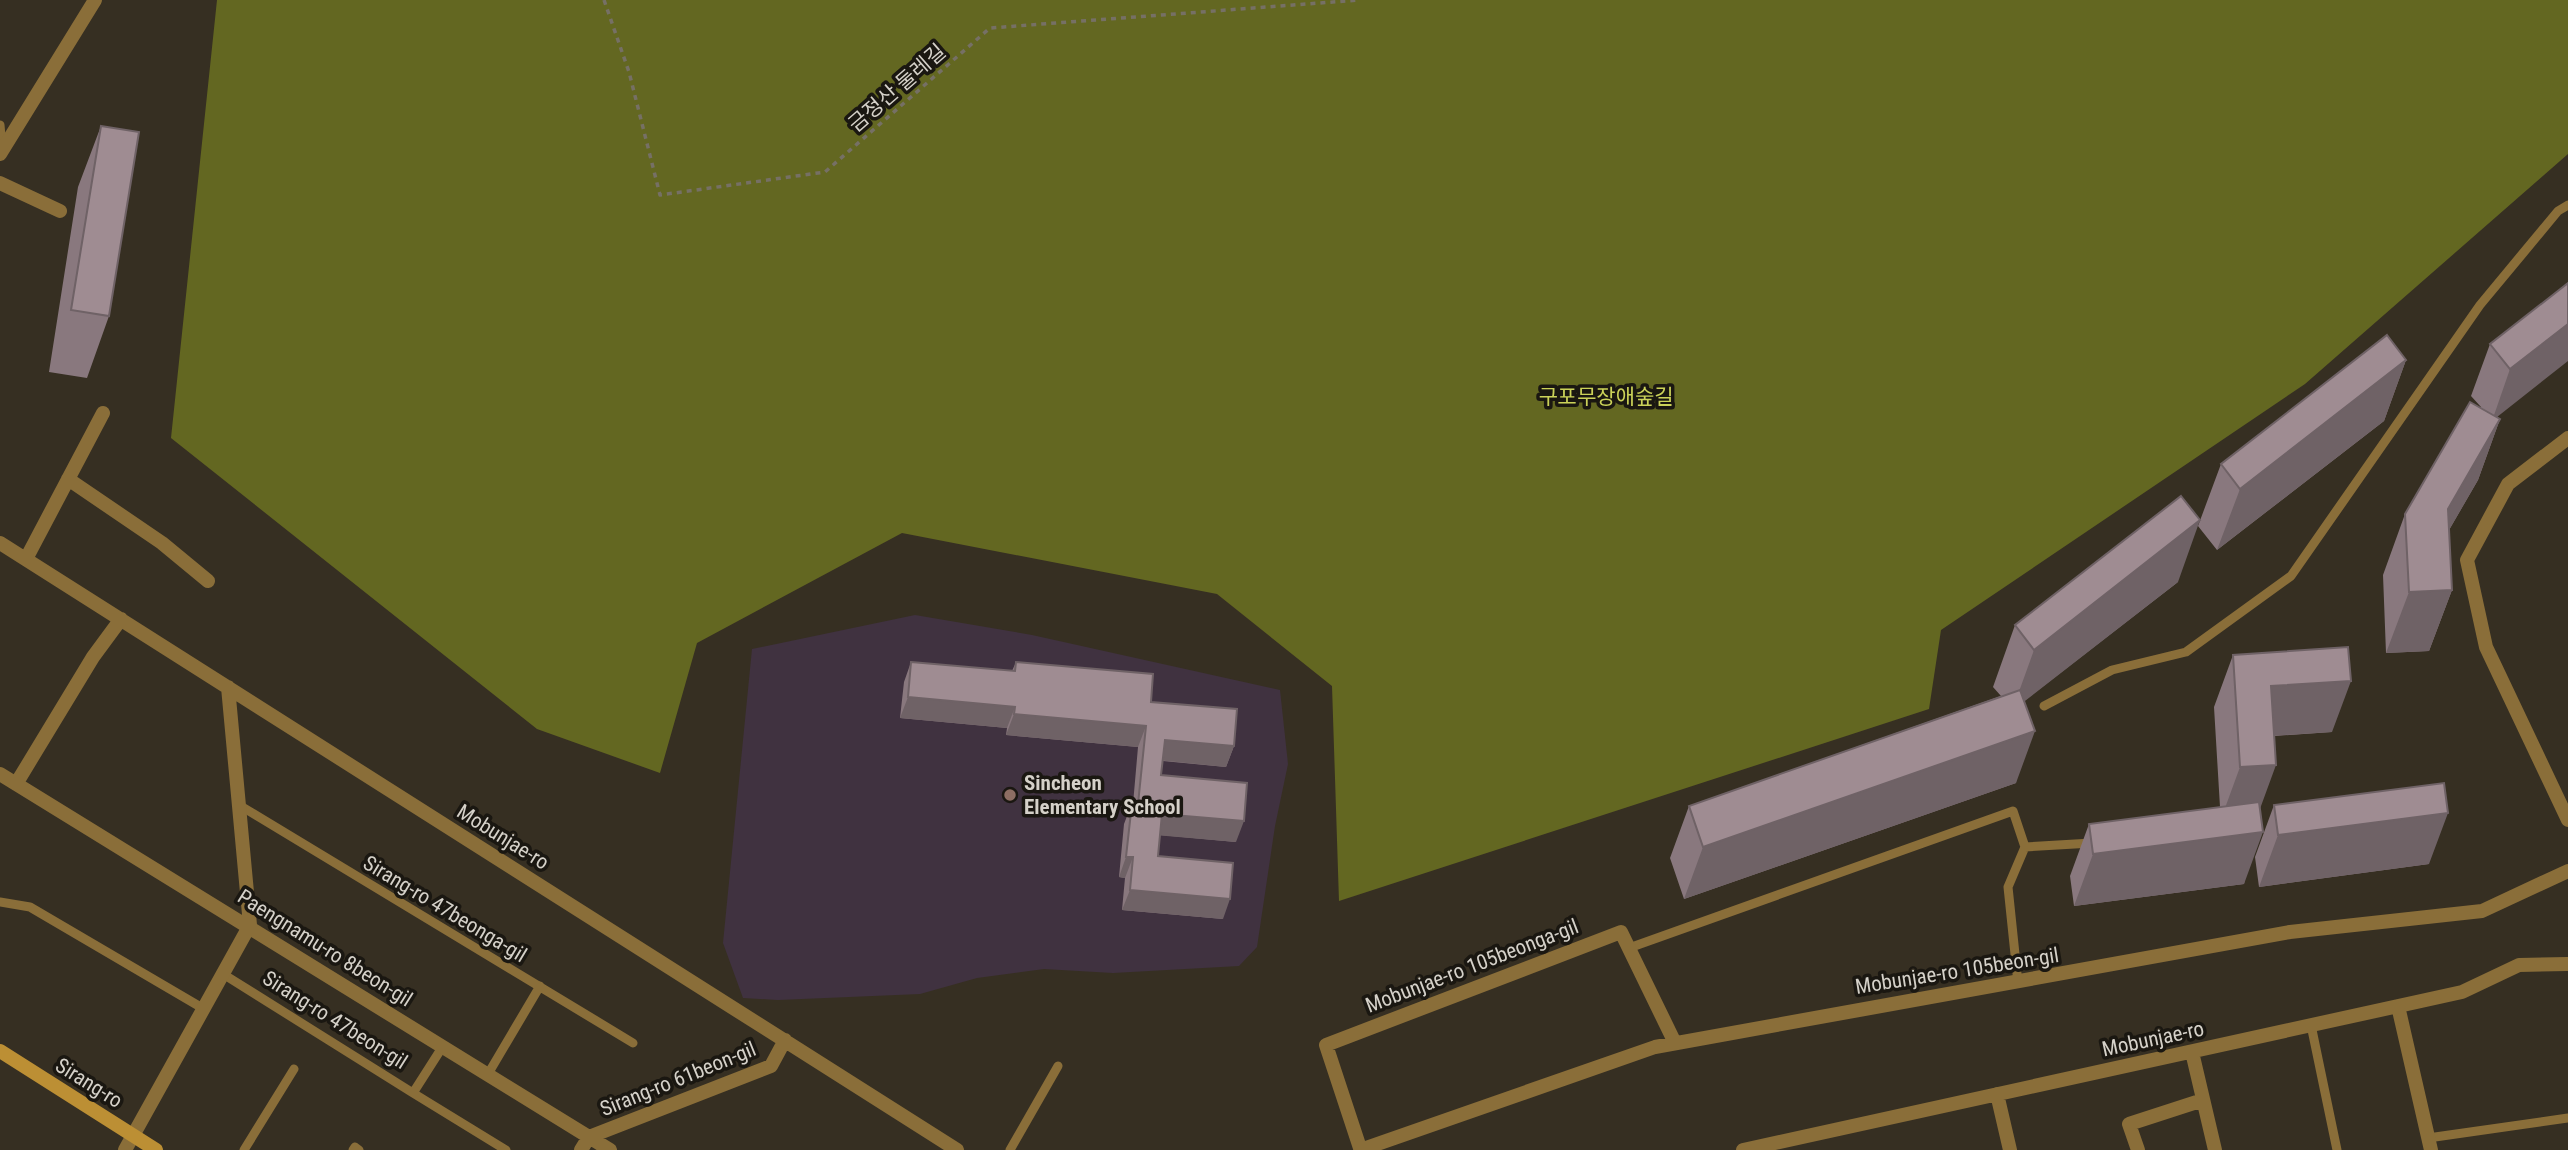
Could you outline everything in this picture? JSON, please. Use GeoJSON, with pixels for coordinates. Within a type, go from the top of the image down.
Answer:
{"type":"FeatureCollection","features":[{"type":"Feature","properties":{"kind":"main road","name":"Sirang-ro"},"geometry":{"type":"LineString","coordinates":[[0,1051],[156,1150]]}},
{"type":"Feature","properties":{"kind":"street"},"geometry":{"type":"LineString","coordinates":[[1,152],[95,0]]}},
{"type":"Feature","properties":{"kind":"street"},"geometry":{"type":"LineString","coordinates":[[0,183],[60,211]]}},
{"type":"Feature","properties":{"kind":"street"},"geometry":{"type":"LineString","coordinates":[[26,559],[103,413]]}},
{"type":"Feature","properties":{"kind":"street"},"geometry":{"type":"LineString","coordinates":[[2568,438],[2508,484],[2467,560],[2486,647],[2562,794],[2568,820]]}},
{"type":"Feature","properties":{"kind":"street"},"geometry":{"type":"LineString","coordinates":[[68,479],[162,543],[208,581]]}},
{"type":"Feature","properties":{"kind":"street","name":"Mobunjae-ro"},"geometry":{"type":"LineString","coordinates":[[0,542],[957,1150]]}},
{"type":"Feature","properties":{"kind":"street"},"geometry":{"type":"LineString","coordinates":[[16,784],[93,657],[121,619]]}},
{"type":"Feature","properties":{"kind":"street"},"geometry":{"type":"LineString","coordinates":[[125,1150],[250,925],[228,687]]}},
{"type":"Feature","properties":{"kind":"street","name":"Paengnamu-ro 8beon-gil"},"geometry":{"type":"LineString","coordinates":[[0,774],[250,925],[488,1074],[585,1143],[610,1150]]}},
{"type":"Feature","properties":{"kind":"street","name":"Mobunjae-ro 105beon-gil"},"geometry":{"type":"LineString","coordinates":[[1360,1149],[1655,1047],[1864,1007],[2018,983],[2290,932],[2482,911],[2568,872]]}},
{"type":"Feature","properties":{"kind":"street","name":"Mobunjae-ro 105beonga-gil"},"geometry":{"type":"LineString","coordinates":[[1360,1149],[1326,1045],[1621,932],[1629,948]]}},
{"type":"Feature","properties":{"kind":"street"},"geometry":{"type":"LineString","coordinates":[[1629,948],[1675,1043]]}},
{"type":"Feature","properties":{"kind":"street","name":"Mobunjae-ro"},"geometry":{"type":"LineString","coordinates":[[1743,1150],[1794,1144],[1997,1094],[2462,992],[2519,965],[2568,964]]}},
{"type":"Feature","properties":{"kind":"street"},"geometry":{"type":"LineString","coordinates":[[2398,1006],[2429,1144]]}},
{"type":"Feature","properties":{"kind":"street","name":"Sirang-ro 61beon-gil"},"geometry":{"type":"LineString","coordinates":[[585,1143],[771,1066],[785,1041]]}},
{"type":"Feature","properties":{"kind":"street"},"geometry":{"type":"LineString","coordinates":[[2192,1052],[2215,1150]]}},
{"type":"Feature","properties":{"kind":"street"},"geometry":{"type":"LineString","coordinates":[[1997,1094],[2010,1150]]}},
{"type":"Feature","properties":{"kind":"street"},"geometry":{"type":"LineString","coordinates":[[2138,1150],[2129,1124],[2203,1100]]}},
{"type":"Feature","properties":{"kind":"lane"},"geometry":{"type":"LineString","coordinates":[[0,125],[1,152]]}},
{"type":"Feature","properties":{"kind":"lane"},"geometry":{"type":"LineString","coordinates":[[2044,706],[2112,670],[2186,652],[2291,576],[2480,305],[2558,211],[2568,205]]}},
{"type":"Feature","properties":{"kind":"lane","name":"Sirang-ro 47beonga-gil"},"geometry":{"type":"LineString","coordinates":[[239,805],[633,1043]]}},
{"type":"Feature","properties":{"kind":"lane"},"geometry":{"type":"LineString","coordinates":[[1629,948],[2013,811],[2025,847],[2008,887],[2018,983]]}},
{"type":"Feature","properties":{"kind":"lane"},"geometry":{"type":"LineString","coordinates":[[2025,847],[2107,842]]}},
{"type":"Feature","properties":{"kind":"lane"},"geometry":{"type":"LineString","coordinates":[[0,902],[30,907],[204,1009]]}},
{"type":"Feature","properties":{"kind":"lane","name":"Sirang-ro 47beon-gil"},"geometry":{"type":"LineString","coordinates":[[223,974],[413,1093],[443,1046]]}},
{"type":"Feature","properties":{"kind":"lane"},"geometry":{"type":"LineString","coordinates":[[488,1074],[540,986]]}},
{"type":"Feature","properties":{"kind":"lane"},"geometry":{"type":"LineString","coordinates":[[2311,1025],[2337,1150]]}},
{"type":"Feature","properties":{"kind":"lane"},"geometry":{"type":"LineString","coordinates":[[1010,1150],[1058,1066]]}},
{"type":"Feature","properties":{"kind":"lane"},"geometry":{"type":"LineString","coordinates":[[244,1150],[294,1069]]}},
{"type":"Feature","properties":{"kind":"lane"},"geometry":{"type":"LineString","coordinates":[[413,1093],[506,1150]]}},
{"type":"Feature","properties":{"kind":"lane"},"geometry":{"type":"LineString","coordinates":[[2429,1144],[2568,1118]]}},
{"type":"Feature","properties":{"kind":"lane"},"geometry":{"type":"LineString","coordinates":[[353,1150],[355,1147],[359,1150]]}},
{"type":"Feature","properties":{"kind":"path","name":"금정산 둘레길"},"geometry":{"type":"LineString","coordinates":[[604,0],[629,72],[660,195],[825,172],[990,28],[1359,0]]}},
{"type":"Feature","properties":{"kind":"shaded area","name":"Sincheon Elementary School"},"geometry":{"type":"Polygon","coordinates":[[[915,615],[1032,635],[1280,690],[1288,764],[1275,826],[1257,947],[1239,966],[1113,973],[1044,969],[977,978],[920,994],[778,1000],[743,998],[723,943],[752,649],[915,615]]]}},
{"type":"Feature","properties":{"kind":"green space","name":"구포무장애숲길"},"geometry":{"type":"Polygon","coordinates":[[[217,0],[2568,0],[2568,154],[2305,384],[1941,630],[1929,709],[1339,901],[1332,686],[1217,594],[902,533],[697,643],[660,773],[537,729],[171,438],[217,0]]]}},
{"type":"Feature","properties":{"kind":"building"},"geometry":{"type":"Polygon","coordinates":[[[101,126],[139,132],[109,316],[71,310],[101,126]]]}},
{"type":"Feature","properties":{"kind":"building"},"geometry":{"type":"Polygon","coordinates":[[[2568,283],[2568,324],[2510,369],[2490,344],[2568,283]]]}},
{"type":"Feature","properties":{"kind":"building"},"geometry":{"type":"Polygon","coordinates":[[[2387,335],[2406,360],[2240,489],[2221,464],[2387,335]]]}},
{"type":"Feature","properties":{"kind":"building"},"geometry":{"type":"Polygon","coordinates":[[[2470,402],[2500,419],[2448,509],[2452,590],[2409,592],[2405,514],[2470,402]]]}},
{"type":"Feature","properties":{"kind":"building"},"geometry":{"type":"Polygon","coordinates":[[[2181,496],[2200,520],[2034,650],[2015,625],[2181,496]]]}},
{"type":"Feature","properties":{"kind":"building"},"geometry":{"type":"Polygon","coordinates":[[[2348,647],[2351,681],[2271,686],[2276,765],[2240,767],[2233,655],[2348,647]]]}},
{"type":"Feature","properties":{"kind":"building"},"geometry":{"type":"Polygon","coordinates":[[[911,662],[1015,671],[1016,662],[1153,674],[1151,702],[1237,709],[1234,746],[1165,740],[1161,775],[1247,783],[1244,821],[1162,814],[1158,856],[1233,863],[1230,899],[1130,890],[1133,857],[1126,857],[1132,803],[1138,804],[1146,726],[1014,714],[1015,707],[908,697],[911,662]]]}},
{"type":"Feature","properties":{"kind":"building"},"geometry":{"type":"Polygon","coordinates":[[[2020,690],[2035,731],[1703,847],[1689,806],[2020,690]]]}},
{"type":"Feature","properties":{"kind":"building"},"geometry":{"type":"Polygon","coordinates":[[[2444,783],[2448,813],[2278,835],[2274,805],[2444,783]]]}},
{"type":"Feature","properties":{"kind":"building"},"geometry":{"type":"Polygon","coordinates":[[[2259,802],[2263,832],[2093,854],[2089,824],[2259,802]]]}},
{"type":"Feature","properties":{"kind":"place","name":"Sincheon Elementary School"},"geometry":{"type":"Point","coordinates":[1010,795]}}]}
